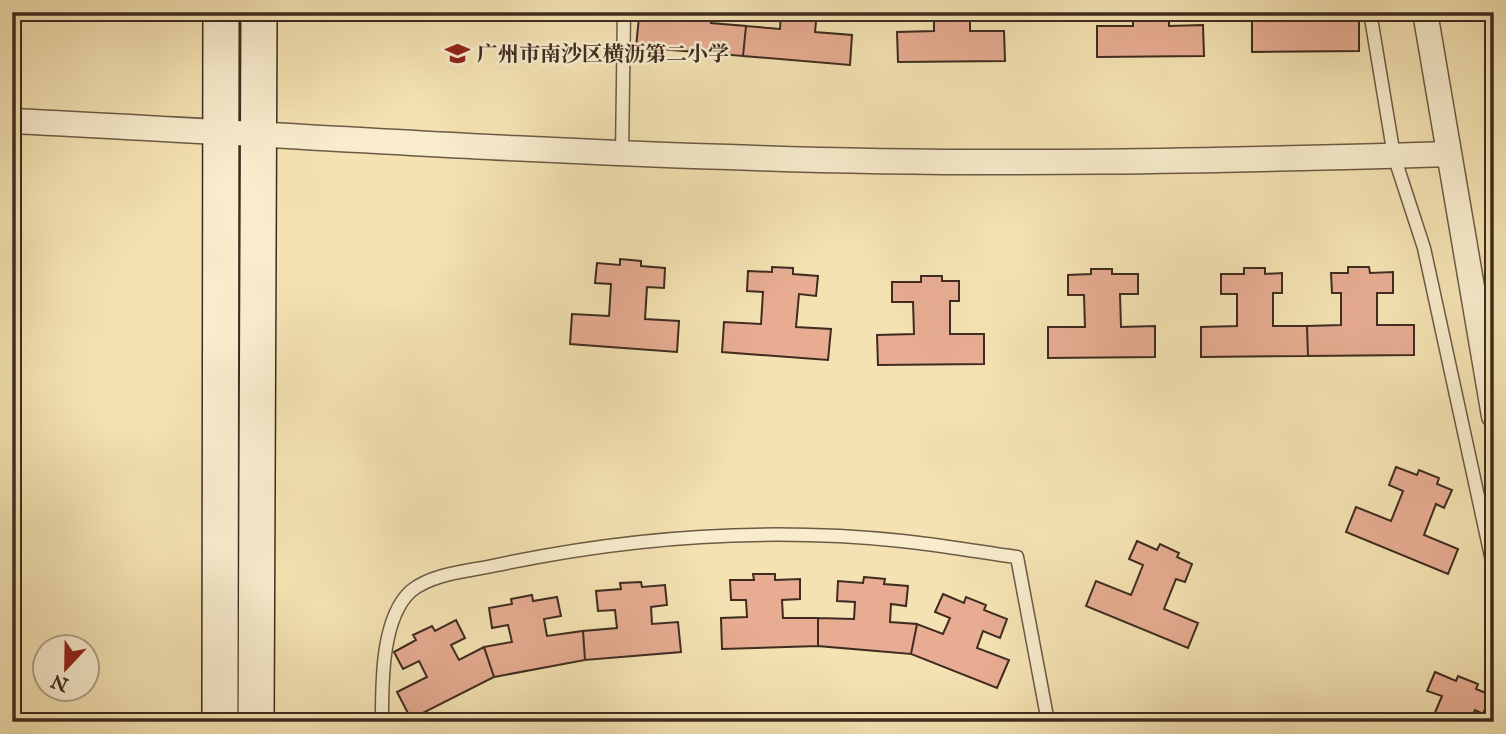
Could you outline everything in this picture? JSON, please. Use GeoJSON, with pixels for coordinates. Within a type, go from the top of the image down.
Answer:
{"type":"FeatureCollection","features":[{"type":"Feature","properties":{"kind":"street"},"geometry":{"type":"LineString","coordinates":[[220,722],[221,12]]}},
{"type":"Feature","properties":{"kind":"street"},"geometry":{"type":"LineString","coordinates":[[256,722],[259,12]]}},
{"type":"Feature","properties":{"kind":"street"},"geometry":{"type":"LineString","coordinates":[[1425,12],[1494,415]]}},
{"type":"Feature","properties":{"kind":"street"},"geometry":{"type":"LineString","coordinates":[[12,121],[622,154],[958,162],[1144,162],[1449,154]]}},
{"type":"Feature","properties":{"kind":"lane"},"geometry":{"type":"LineString","coordinates":[[622,154],[624,12]]}},
{"type":"Feature","properties":{"kind":"lane"},"geometry":{"type":"LineString","coordinates":[[1370,12],[1394,156],[1424,248],[1494,570]]}},
{"type":"Feature","properties":{"kind":"lane"},"geometry":{"type":"LineString","coordinates":[[382,722],[389,629],[397,607],[412,590],[433,579],[548,554],[665,540],[782,535],[900,541],[1017,557],[1048,722]]}},
{"type":"Feature","properties":{"kind":"building"},"geometry":{"type":"Polygon","coordinates":[[[356,12],[583,12],[583,20],[356,16],[356,12]]]}},
{"type":"Feature","properties":{"kind":"building"},"geometry":{"type":"Polygon","coordinates":[[[676,12],[712,12],[711,23],[746,26],[743,56],[636,47],[639,17],[675,20],[676,12]]]}},
{"type":"Feature","properties":{"kind":"building"},"geometry":{"type":"Polygon","coordinates":[[[781,12],[817,12],[815,32],[852,35],[850,65],[743,56],[746,26],[780,29],[781,12]]]}},
{"type":"Feature","properties":{"kind":"building"},"geometry":{"type":"Polygon","coordinates":[[[934,12],[970,12],[970,31],[1004,31],[1005,61],[898,62],[897,32],[934,31],[934,12]]]}},
{"type":"Feature","properties":{"kind":"building"},"geometry":{"type":"Polygon","coordinates":[[[1133,12],[1169,12],[1169,26],[1203,25],[1204,56],[1097,57],[1097,26],[1133,26],[1133,12]]]}},
{"type":"Feature","properties":{"kind":"building"},"geometry":{"type":"Polygon","coordinates":[[[1289,12],[1325,12],[1325,21],[1359,20],[1359,51],[1252,52],[1252,21],[1289,21],[1289,12]]]}},
{"type":"Feature","properties":{"kind":"building"},"geometry":{"type":"Polygon","coordinates":[[[620,259],[641,261],[641,266],[665,268],[664,288],[647,287],[645,319],[679,321],[677,352],[570,344],[572,314],[609,316],[611,284],[595,283],[597,263],[620,265],[620,259]]]}},
{"type":"Feature","properties":{"kind":"building"},"geometry":{"type":"Polygon","coordinates":[[[772,267],[793,268],[793,274],[818,276],[816,296],[799,294],[796,327],[831,329],[828,360],[722,352],[724,322],[761,324],[763,292],[747,291],[748,271],[772,272],[772,267]]]}},
{"type":"Feature","properties":{"kind":"building"},"geometry":{"type":"Polygon","coordinates":[[[1348,267],[1369,267],[1370,273],[1393,272],[1393,293],[1377,293],[1377,325],[1414,325],[1414,355],[1308,356],[1307,326],[1341,325],[1341,293],[1332,293],[1331,273],[1348,273],[1348,267]]]}},
{"type":"Feature","properties":{"kind":"building"},"geometry":{"type":"Polygon","coordinates":[[[1244,268],[1265,268],[1265,274],[1282,273],[1282,293],[1273,293],[1273,326],[1307,326],[1308,356],[1201,357],[1201,327],[1237,326],[1237,294],[1221,294],[1221,274],[1244,274],[1244,268]]]}},
{"type":"Feature","properties":{"kind":"building"},"geometry":{"type":"Polygon","coordinates":[[[1091,269],[1112,269],[1112,274],[1138,274],[1138,294],[1120,294],[1121,327],[1155,326],[1155,357],[1048,358],[1048,327],[1085,327],[1084,295],[1068,295],[1068,275],[1091,274],[1091,269]]]}},
{"type":"Feature","properties":{"kind":"building"},"geometry":{"type":"Polygon","coordinates":[[[921,276],[942,276],[942,281],[959,281],[959,301],[950,301],[950,334],[984,334],[984,364],[878,365],[877,335],[914,334],[913,302],[892,302],[892,282],[921,282],[921,276]]]}},
{"type":"Feature","properties":{"kind":"building"},"geometry":{"type":"Polygon","coordinates":[[[1396,467],[1417,475],[1419,470],[1439,478],[1437,484],[1452,490],[1444,508],[1436,504],[1424,535],[1458,549],[1448,574],[1346,532],[1356,507],[1391,521],[1403,491],[1389,485],[1396,467]]]}},
{"type":"Feature","properties":{"kind":"building"},"geometry":{"type":"Polygon","coordinates":[[[1137,541],[1157,550],[1160,544],[1179,553],[1177,557],[1192,564],[1185,582],[1176,579],[1164,609],[1198,623],[1188,648],[1086,606],[1096,581],[1131,595],[1143,565],[1129,559],[1137,541]]]}},
{"type":"Feature","properties":{"kind":"building"},"geometry":{"type":"Polygon","coordinates":[[[753,574],[775,574],[775,580],[800,579],[800,599],[782,600],[783,618],[818,618],[818,646],[722,649],[721,618],[747,617],[746,600],[731,600],[730,580],[754,580],[753,574]]]}},
{"type":"Feature","properties":{"kind":"building"},"geometry":{"type":"Polygon","coordinates":[[[864,577],[885,579],[884,584],[908,586],[906,606],[891,604],[890,622],[917,624],[911,654],[818,646],[818,618],[854,619],[855,602],[837,601],[838,581],[863,583],[864,577]]]}},
{"type":"Feature","properties":{"kind":"building"},"geometry":{"type":"Polygon","coordinates":[[[641,582],[642,587],[665,585],[667,605],[651,607],[652,624],[678,622],[681,652],[585,660],[583,631],[617,628],[615,610],[598,611],[596,591],[621,589],[620,583],[641,582]]]}},
{"type":"Feature","properties":{"kind":"building"},"geometry":{"type":"Polygon","coordinates":[[[943,594],[964,603],[966,597],[986,605],[984,610],[1007,619],[1000,638],[983,631],[977,648],[1009,660],[997,688],[911,654],[917,624],[943,634],[950,618],[935,612],[943,594]]]}},
{"type":"Feature","properties":{"kind":"building"},"geometry":{"type":"Polygon","coordinates":[[[532,595],[533,601],[557,597],[561,616],[544,619],[547,636],[583,631],[585,660],[494,677],[484,647],[512,642],[508,625],[492,628],[489,608],[512,604],[511,599],[532,595]]]}},
{"type":"Feature","properties":{"kind":"building"},"geometry":{"type":"Polygon","coordinates":[[[456,620],[465,638],[451,645],[459,660],[484,647],[494,677],[411,719],[397,692],[427,677],[419,661],[403,669],[394,652],[416,640],[413,635],[432,626],[435,631],[456,620]]]}},
{"type":"Feature","properties":{"kind":"building"},"geometry":{"type":"Polygon","coordinates":[[[1435,672],[1456,681],[1458,676],[1478,684],[1476,689],[1491,695],[1483,714],[1475,710],[1470,722],[1431,722],[1442,696],[1427,691],[1435,672]]]}},
{"type":"Feature","properties":{"kind":"place","name":"广州市南沙区横沥第二小学"},"geometry":{"type":"Point","coordinates":[457,54]}}]}
